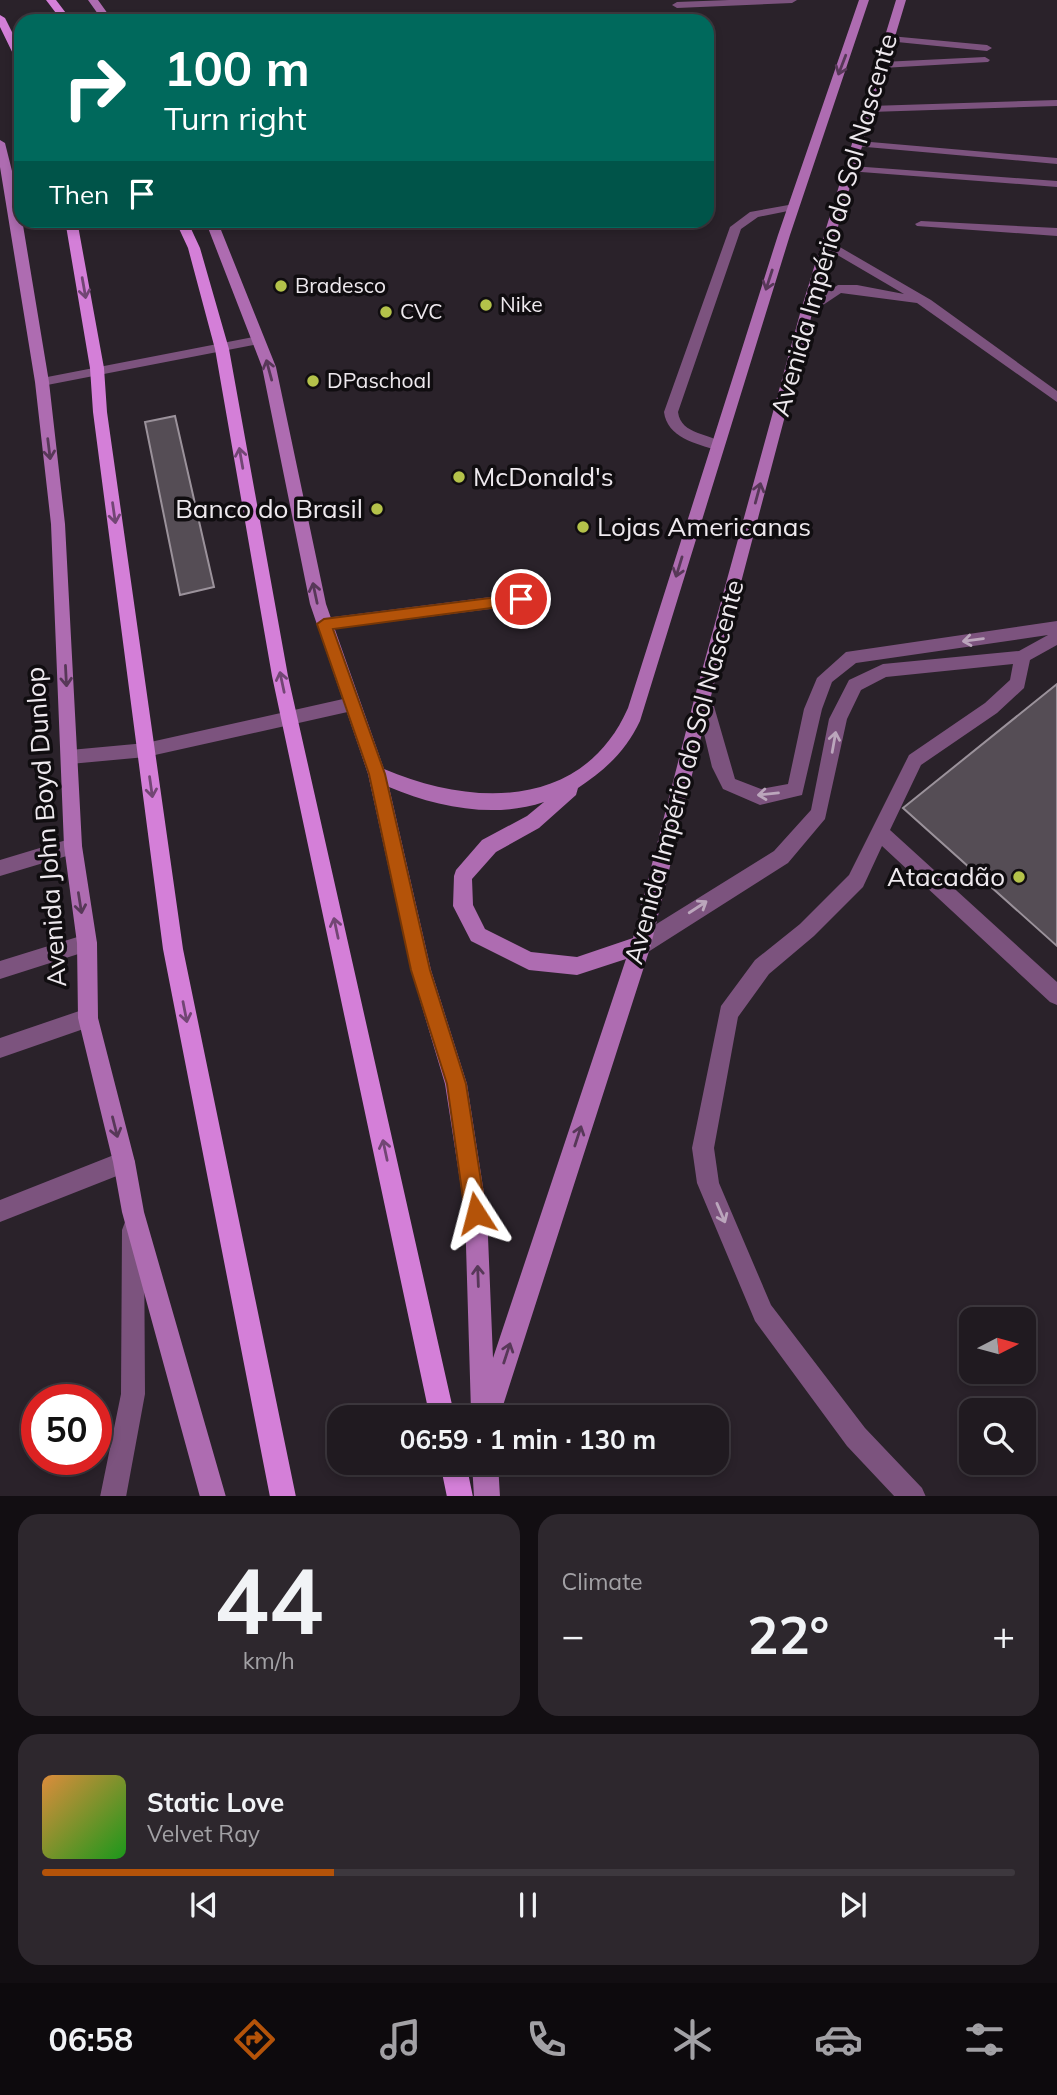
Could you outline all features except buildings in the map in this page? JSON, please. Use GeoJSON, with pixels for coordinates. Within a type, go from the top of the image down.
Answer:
{"type":"FeatureCollection","features":[{"type":"Feature","properties":{"kind":"main road"},"geometry":{"type":"LineString","coordinates":[[51,0],[62,14]]}},
{"type":"Feature","properties":{"kind":"main road","name":"Avenida Império do Sol Nascente"},"geometry":{"type":"LineString","coordinates":[[377,774],[401,786],[444,799],[507,802],[536,799],[588,774],[621,740],[637,708],[717,445],[864,0]]}},
{"type":"Feature","properties":{"kind":"main road","name":"Avenida Império do Sol Nascente"},"geometry":{"type":"LineString","coordinates":[[489,1405],[641,944],[703,696],[807,310],[870,110],[901,0]]}},
{"type":"Feature","properties":{"kind":"main road"},"geometry":{"type":"LineString","coordinates":[[0,18],[14,46]]}},
{"type":"Feature","properties":{"kind":"main road","name":"Avenida John Boyd Dunlop"},"geometry":{"type":"LineString","coordinates":[[0,143],[14,207]]}},
{"type":"Feature","properties":{"kind":"main road","name":"Avenida John Boyd Dunlop"},"geometry":{"type":"LineString","coordinates":[[17,228],[42,382],[58,524],[73,846],[87,943],[88,1018],[124,1162],[133,1212],[213,1496]]}},
{"type":"Feature","properties":{"kind":"main road"},"geometry":{"type":"LineString","coordinates":[[72,228],[97,368],[100,412],[173,950],[283,1496]]}},
{"type":"Feature","properties":{"kind":"main road"},"geometry":{"type":"LineString","coordinates":[[185,228],[194,248],[222,349],[290,718],[440,1405]]}},
{"type":"Feature","properties":{"kind":"main road"},"geometry":{"type":"LineString","coordinates":[[214,228],[269,368],[318,604],[377,774],[421,970],[456,1084],[476,1213],[484,1405]]}},
{"type":"Feature","properties":{"kind":"main road"},"geometry":{"type":"LineString","coordinates":[[588,774],[534,822],[489,846],[463,876],[463,906],[478,935],[528,961],[577,966],[641,944]]}},
{"type":"Feature","properties":{"kind":"main road"},"geometry":{"type":"LineString","coordinates":[[456,1475],[460,1496]]}},
{"type":"Feature","properties":{"kind":"main road"},"geometry":{"type":"LineString","coordinates":[[485,1475],[486,1496]]}},
{"type":"Feature","properties":{"kind":"street"},"geometry":{"type":"LineString","coordinates":[[677,5],[792,0]]}},
{"type":"Feature","properties":{"kind":"street"},"geometry":{"type":"LineString","coordinates":[[890,39],[987,48]]}},
{"type":"Feature","properties":{"kind":"street"},"geometry":{"type":"LineString","coordinates":[[882,65],[985,60]]}},
{"type":"Feature","properties":{"kind":"street"},"geometry":{"type":"LineString","coordinates":[[870,110],[1057,103]]}},
{"type":"Feature","properties":{"kind":"street"},"geometry":{"type":"LineString","coordinates":[[859,144],[1057,161]]}},
{"type":"Feature","properties":{"kind":"street"},"geometry":{"type":"LineString","coordinates":[[936,152],[936,175]]}},
{"type":"Feature","properties":{"kind":"street"},"geometry":{"type":"LineString","coordinates":[[852,169],[1057,184]]}},
{"type":"Feature","properties":{"kind":"street"},"geometry":{"type":"LineString","coordinates":[[717,445],[678,429],[671,421],[671,412],[736,226],[754,214],[794,207]]}},
{"type":"Feature","properties":{"kind":"street"},"geometry":{"type":"LineString","coordinates":[[921,224],[1057,232]]}},
{"type":"Feature","properties":{"kind":"street"},"geometry":{"type":"LineString","coordinates":[[826,243],[927,303],[1057,398]]}},
{"type":"Feature","properties":{"kind":"street"},"geometry":{"type":"LineString","coordinates":[[807,310],[838,289],[857,289],[927,303]]}},
{"type":"Feature","properties":{"kind":"street"},"geometry":{"type":"LineString","coordinates":[[42,382],[97,368],[222,349],[259,340]]}},
{"type":"Feature","properties":{"kind":"street"},"geometry":{"type":"LineString","coordinates":[[324,624],[521,599]]}},
{"type":"Feature","properties":{"kind":"street"},"geometry":{"type":"LineString","coordinates":[[703,696],[721,768],[729,784],[760,797],[796,790],[813,709],[825,678],[852,657],[1005,637],[1057,627]]}},
{"type":"Feature","properties":{"kind":"street"},"geometry":{"type":"LineString","coordinates":[[641,944],[781,857],[819,813],[838,719],[855,685],[883,671],[1022,657],[1057,637]]}},
{"type":"Feature","properties":{"kind":"street"},"geometry":{"type":"LineString","coordinates":[[913,1496],[856,1437],[762,1313],[708,1183],[703,1147],[728,1013],[762,967],[807,930],[856,881],[915,760],[991,708],[1018,683],[1022,657]]}},
{"type":"Feature","properties":{"kind":"street"},"geometry":{"type":"LineString","coordinates":[[69,757],[146,750],[352,704]]}},
{"type":"Feature","properties":{"kind":"street"},"geometry":{"type":"LineString","coordinates":[[881,833],[1057,995]]}},
{"type":"Feature","properties":{"kind":"street"},"geometry":{"type":"LineString","coordinates":[[0,868],[73,846]]}},
{"type":"Feature","properties":{"kind":"street"},"geometry":{"type":"LineString","coordinates":[[0,970],[87,943]]}},
{"type":"Feature","properties":{"kind":"street"},"geometry":{"type":"LineString","coordinates":[[0,1048],[88,1018]]}},
{"type":"Feature","properties":{"kind":"street"},"geometry":{"type":"LineString","coordinates":[[0,1210],[124,1162]]}},
{"type":"Feature","properties":{"kind":"street"},"geometry":{"type":"LineString","coordinates":[[113,1496],[133,1394],[133,1212]]}},
{"type":"Feature","properties":{"kind":"place","name":"Bradesco"},"geometry":{"type":"Point","coordinates":[281,286]}},
{"type":"Feature","properties":{"kind":"place","name":"Nike"},"geometry":{"type":"Point","coordinates":[486,305]}},
{"type":"Feature","properties":{"kind":"place","name":"CVC"},"geometry":{"type":"Point","coordinates":[386,312]}},
{"type":"Feature","properties":{"kind":"place","name":"DPaschoal"},"geometry":{"type":"Point","coordinates":[313,381]}},
{"type":"Feature","properties":{"kind":"place","name":"McDonald's"},"geometry":{"type":"Point","coordinates":[459,477]}},
{"type":"Feature","properties":{"kind":"place","name":"Banco do Brasil"},"geometry":{"type":"Point","coordinates":[377,509]}},
{"type":"Feature","properties":{"kind":"place","name":"Lojas Americanas"},"geometry":{"type":"Point","coordinates":[583,527]}},
{"type":"Feature","properties":{"kind":"place","name":"Atacadão"},"geometry":{"type":"Point","coordinates":[1019,877]}},
{"type":"Feature","properties":{"kind":"route"},"geometry":{"type":"LineString","coordinates":[[476,1213],[456,1084],[421,970],[377,774],[324,624],[521,599]]}}]}
